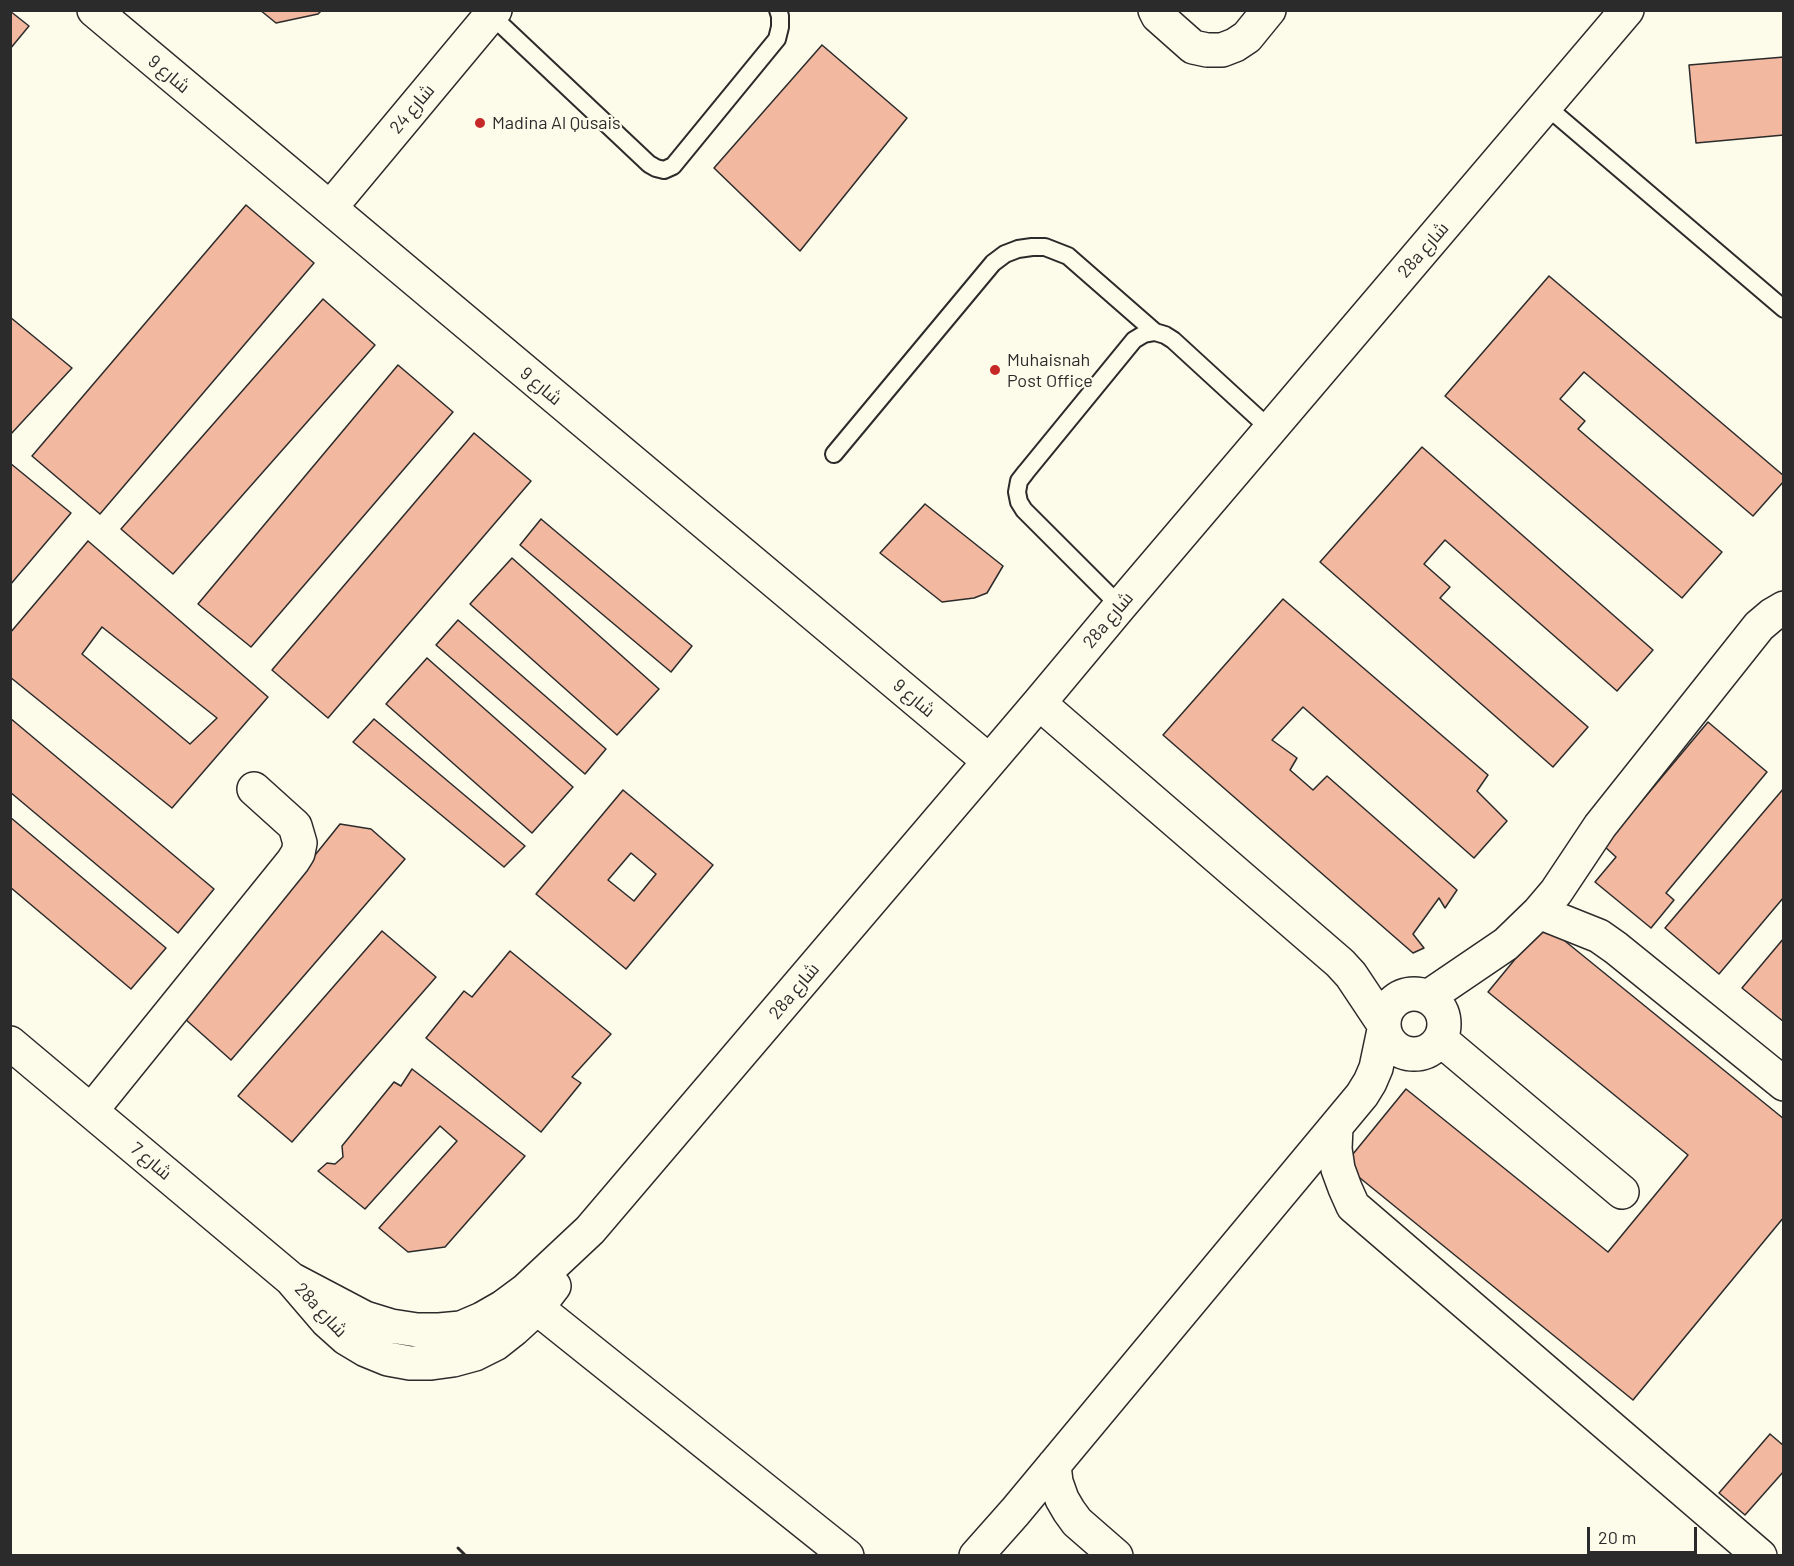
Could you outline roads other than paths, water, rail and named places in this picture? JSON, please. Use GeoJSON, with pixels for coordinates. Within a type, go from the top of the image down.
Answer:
{"type":"FeatureCollection","features":[{"type":"Feature","properties":{"kind":"street","name":"شارع 9"},"geometry":{"type":"LineString","coordinates":[[94,10],[989,761]]}},
{"type":"Feature","properties":{"kind":"street"},"geometry":{"type":"LineString","coordinates":[[1155,10],[1158,16],[1193,47],[1222,50],[1247,37],[1269,10]]}},
{"type":"Feature","properties":{"kind":"street","name":"28a شارع"},"geometry":{"type":"LineString","coordinates":[[291,1279],[365,1318],[391,1326],[439,1330],[461,1328],[482,1319],[526,1290],[590,1230],[1627,10]]}},
{"type":"Feature","properties":{"kind":"street","name":"شارع 24"},"geometry":{"type":"LineString","coordinates":[[330,208],[493,13]]}},
{"type":"Feature","properties":{"kind":"street"},"geometry":{"type":"LineString","coordinates":[[976,1556],[1362,1095],[1376,1068],[1386,1011],[1394,1002],[1416,996],[1506,944],[1539,912],[1556,892],[1600,826],[1759,626],[1784,608]]}},
{"type":"Feature","properties":{"kind":"street"},"geometry":{"type":"LineString","coordinates":[[1039,703],[1340,963],[1351,975],[1384,1027],[1389,1041],[1397,1049],[1408,1054],[1421,1053],[1432,1048],[1440,1039],[1444,1028],[1443,1016],[1437,1005],[1394,986],[1382,978],[1340,963]]}},
{"type":"Feature","properties":{"kind":"street"},"geometry":{"type":"LineString","coordinates":[[91,1111],[298,853],[300,843],[295,826],[254,789]]}},
{"type":"Feature","properties":{"kind":"street"},"geometry":{"type":"LineString","coordinates":[[1539,912],[1581,928],[1608,942],[1784,1084]]}},
{"type":"Feature","properties":{"kind":"street"},"geometry":{"type":"LineString","coordinates":[[1440,1039],[1622,1192]]}},
{"type":"Feature","properties":{"kind":"street","name":"شارع 7"},"geometry":{"type":"LineString","coordinates":[[10,1043],[291,1279]]}},
{"type":"Feature","properties":{"kind":"street"},"geometry":{"type":"LineString","coordinates":[[1336,1127],[1335,1149],[1338,1169],[1353,1206],[1743,1552]]}},
{"type":"Feature","properties":{"kind":"street","name":"28a شارع"},"geometry":{"type":"LineString","coordinates":[[291,1279],[327,1321],[346,1338],[388,1359],[410,1364],[431,1364],[475,1354],[495,1344],[537,1308],[573,1259],[590,1230]]}},
{"type":"Feature","properties":{"kind":"street"},"geometry":{"type":"LineString","coordinates":[[537,1308],[847,1556]]}},
{"type":"Feature","properties":{"kind":"street"},"geometry":{"type":"LineString","coordinates":[[1054,1465],[1056,1482],[1069,1511],[1077,1522],[1116,1556]]}},
{"type":"Feature","properties":{"kind":"lane"},"geometry":{"type":"LineString","coordinates":[[493,13],[649,164],[664,170],[673,166],[777,39],[780,27],[778,10]]}},
{"type":"Feature","properties":{"kind":"lane"},"geometry":{"type":"LineString","coordinates":[[1546,106],[1784,309]]}},
{"type":"Feature","properties":{"kind":"lane"},"geometry":{"type":"LineString","coordinates":[[834,454],[993,263],[1005,254],[1018,249],[1045,247],[1068,256],[1155,332]]}},
{"type":"Feature","properties":{"kind":"lane"},"geometry":{"type":"LineString","coordinates":[[1120,606],[1024,510],[1017,492],[1019,481],[1134,340],[1144,334],[1155,332],[1165,334],[1270,429]]}},
{"type":"Feature","properties":{"kind":"place","name":"Madina Al Qusais"},"geometry":{"type":"Point","coordinates":[480,123]}},
{"type":"Feature","properties":{"kind":"place","name":"Muhaisnah Post Office"},"geometry":{"type":"Point","coordinates":[995,370]}}]}
